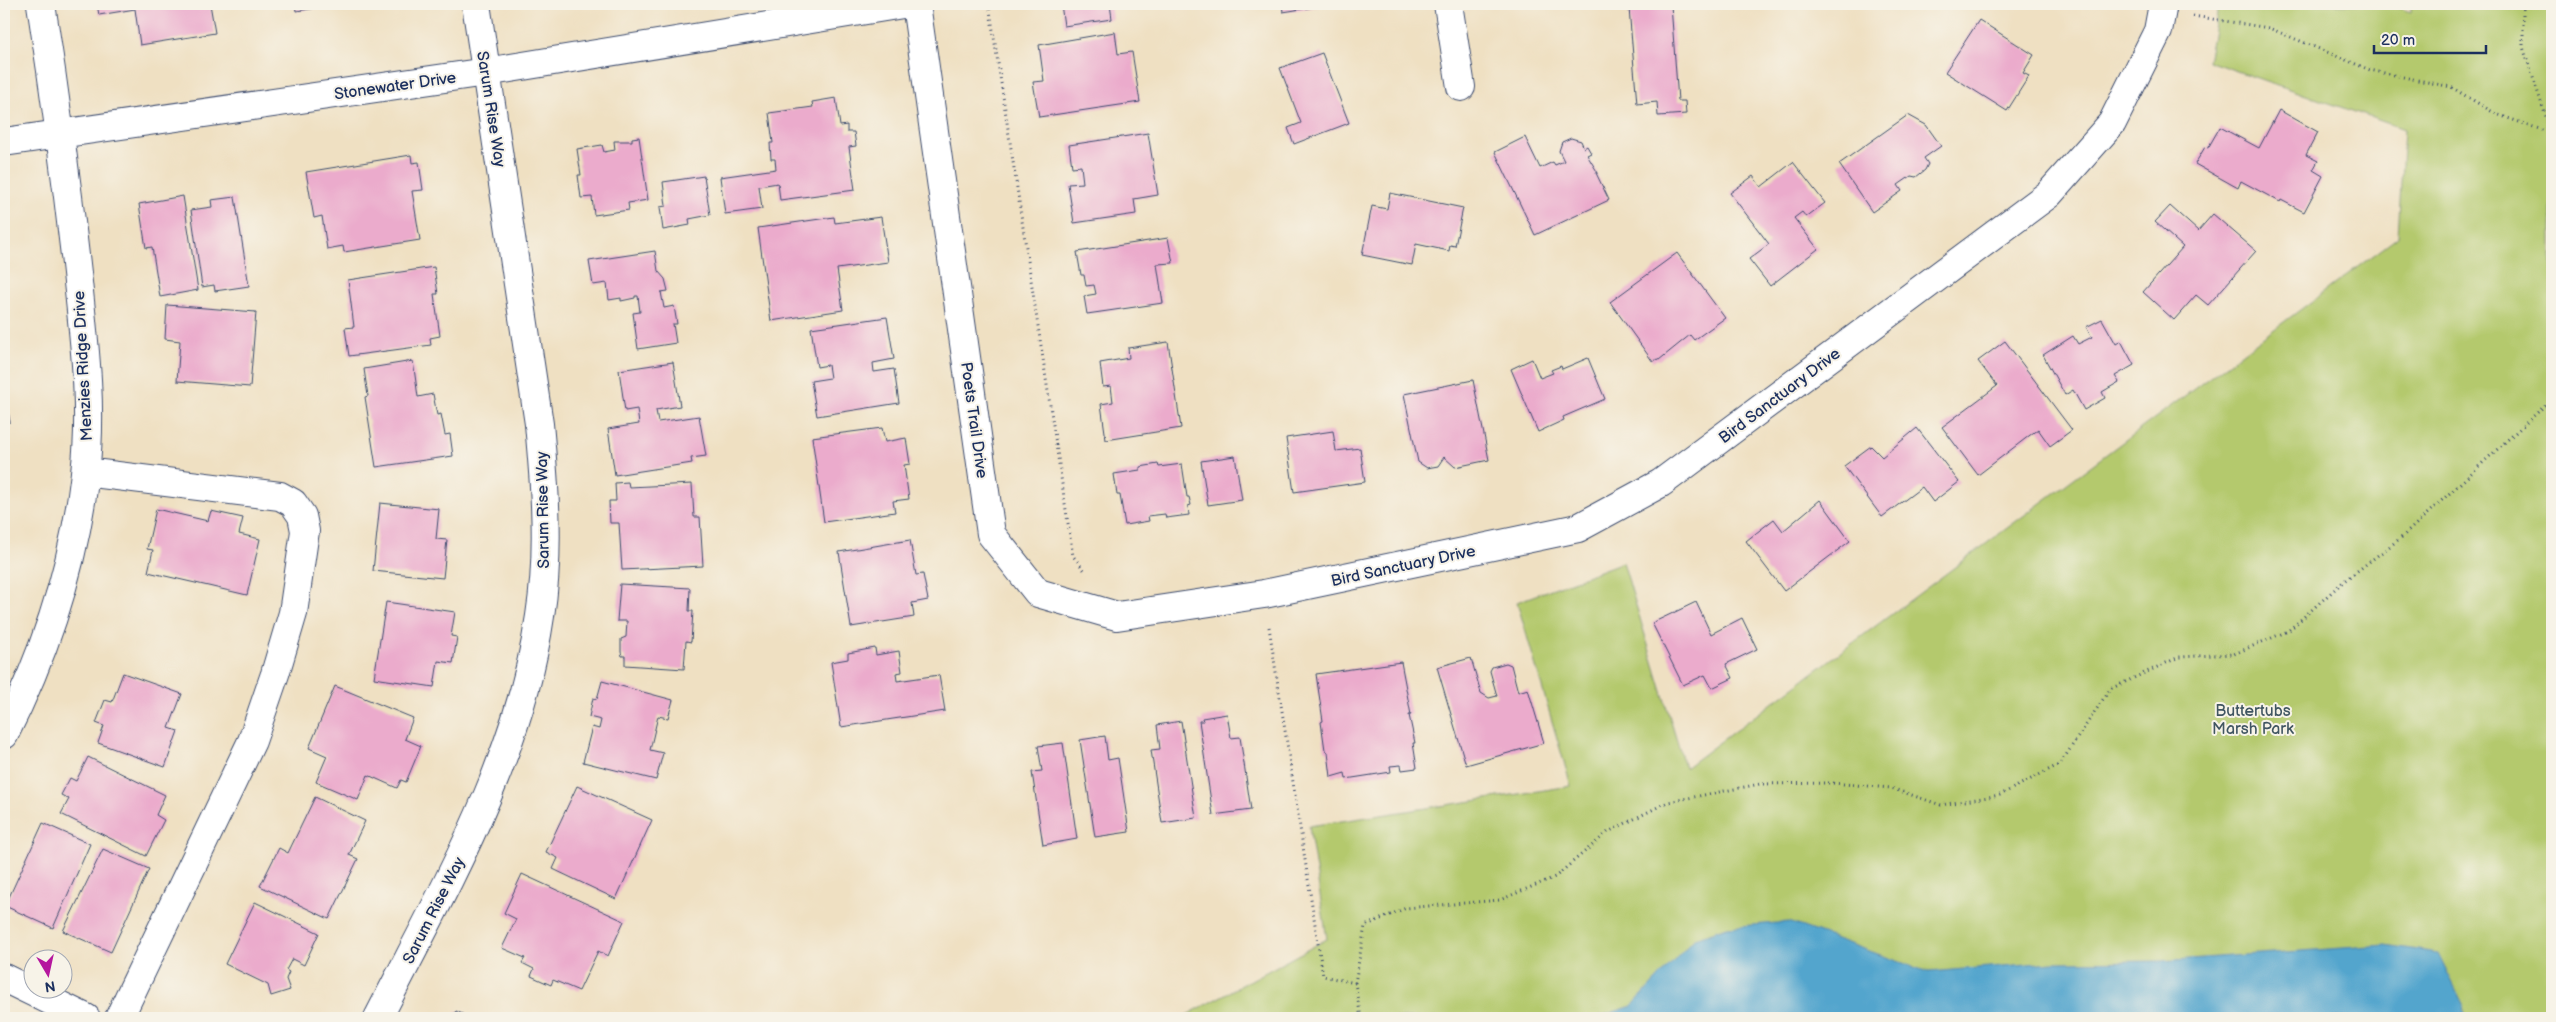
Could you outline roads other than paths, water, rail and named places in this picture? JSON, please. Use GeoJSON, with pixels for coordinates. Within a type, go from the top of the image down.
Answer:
{"type":"FeatureCollection","features":[{"type":"Feature","properties":{"kind":"street","name":"Menzies Ridge Drive"},"geometry":{"type":"LineString","coordinates":[[4,735],[50,632],[71,559],[85,472],[88,414],[82,326],[61,133],[41,4]]}},
{"type":"Feature","properties":{"kind":"street","name":"Sarum Rise Way"},"geometry":{"type":"LineString","coordinates":[[378,1018],[478,820],[508,745],[528,680],[540,616],[546,545],[545,486],[539,424],[476,4]]}},
{"type":"Feature","properties":{"kind":"street","name":"Stonewater Drive"},"geometry":{"type":"LineString","coordinates":[[4,142],[486,72],[903,4]]}},
{"type":"Feature","properties":{"kind":"street","name":"Poets Trail Drive"},"geometry":{"type":"LineString","coordinates":[[916,4],[991,534],[1038,593],[1117,616],[1264,594]]}},
{"type":"Feature","properties":{"kind":"street"},"geometry":{"type":"LineString","coordinates":[[1448,4],[1461,87]]}},
{"type":"Feature","properties":{"kind":"street","name":"Bird Sanctuary Drive"},"geometry":{"type":"LineString","coordinates":[[1264,594],[1578,528],[1661,483],[2050,194],[2112,123],[2158,31],[2162,8]]}},
{"type":"Feature","properties":{"kind":"street"},"geometry":{"type":"LineString","coordinates":[[85,472],[280,496],[293,503],[302,516],[305,531],[292,613],[252,741],[119,1018]]}},
{"type":"Feature","properties":{"kind":"street"},"geometry":{"type":"LineString","coordinates":[[4,978],[86,1018]]}},
{"type":"Feature","properties":{"kind":"water"},"geometry":{"type":"Polygon","coordinates":[[[1789,922],[1928,972],[2052,962],[2160,961],[2385,945],[2438,953],[2464,1006],[2466,1018],[1595,1018],[1632,1006],[1695,938],[1727,927],[1789,922]]]}},
{"type":"Feature","properties":{"kind":"park label","name":"Buttertubs Marsh Park"},"geometry":{"type":"Point","coordinates":[2253,719]}}]}
